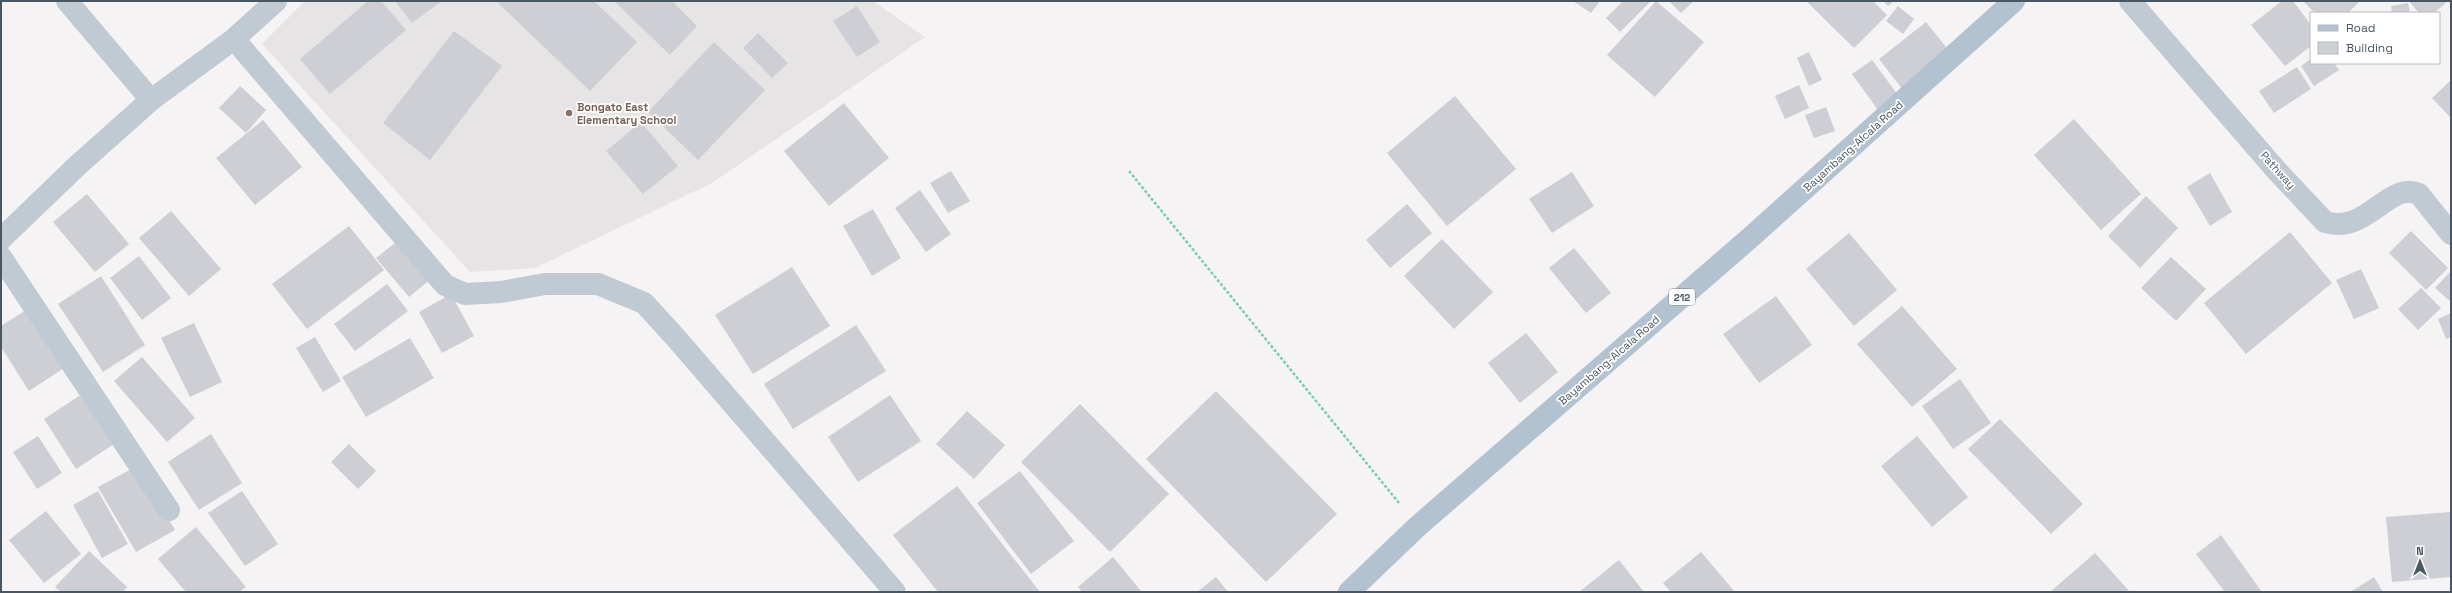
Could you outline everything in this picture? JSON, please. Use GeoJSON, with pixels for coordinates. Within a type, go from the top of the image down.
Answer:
{"type":"FeatureCollection","features":[{"type":"Feature","properties":{"kind":"main road","name":"Bayambang-Alcala Road"},"geometry":{"type":"LineString","coordinates":[[1349,592],[1418,526],[1751,237],[2014,1]]}},
{"type":"Feature","properties":{"kind":"street"},"geometry":{"type":"LineString","coordinates":[[67,1],[151,100]]}},
{"type":"Feature","properties":{"kind":"street"},"geometry":{"type":"LineString","coordinates":[[1,239],[78,164],[151,100],[234,39],[276,1]]}},
{"type":"Feature","properties":{"kind":"street","name":"Pathway"},"geometry":{"type":"LineString","coordinates":[[2130,1],[2277,171],[2325,222],[2336,225],[2346,224],[2363,218],[2394,196],[2405,191],[2414,191],[2419,194],[2451,234]]}},
{"type":"Feature","properties":{"kind":"street"},"geometry":{"type":"LineString","coordinates":[[234,39],[445,285],[465,294],[501,292],[544,284],[598,284],[644,303],[676,338],[895,592]]}},
{"type":"Feature","properties":{"kind":"street"},"geometry":{"type":"LineString","coordinates":[[1,257],[169,510]]}},
{"type":"Feature","properties":{"kind":"path"},"geometry":{"type":"LineString","coordinates":[[1129,171],[1418,526]]}},
{"type":"Feature","properties":{"kind":"shaded area","name":"Bongato East Elementary School"},"geometry":{"type":"Polygon","coordinates":[[[305,1],[873,1],[925,37],[712,183],[535,268],[470,272],[262,44],[305,1]]]}},
{"type":"Feature","properties":{"kind":"building"},"geometry":{"type":"Polygon","coordinates":[[[368,1],[381,1],[406,30],[330,94],[300,59],[368,1]]]}},
{"type":"Feature","properties":{"kind":"building"},"geometry":{"type":"Polygon","coordinates":[[[395,1],[442,1],[412,23],[395,1]]]}},
{"type":"Feature","properties":{"kind":"building"},"geometry":{"type":"Polygon","coordinates":[[[496,1],[594,1],[637,42],[590,91],[496,1]]]}},
{"type":"Feature","properties":{"kind":"building"},"geometry":{"type":"Polygon","coordinates":[[[614,1],[672,1],[697,26],[670,55],[614,1]]]}},
{"type":"Feature","properties":{"kind":"building"},"geometry":{"type":"Polygon","coordinates":[[[1573,1],[1600,1],[1591,13],[1573,1]]]}},
{"type":"Feature","properties":{"kind":"building"},"geometry":{"type":"Polygon","coordinates":[[[1623,1],[1651,1],[1620,32],[1606,18],[1623,1]]]}},
{"type":"Feature","properties":{"kind":"building"},"geometry":{"type":"Polygon","coordinates":[[[1656,1],[1704,42],[1655,97],[1607,55],[1656,1]]]}},
{"type":"Feature","properties":{"kind":"building"},"geometry":{"type":"Polygon","coordinates":[[[1669,1],[1694,1],[1681,13],[1669,1]]]}},
{"type":"Feature","properties":{"kind":"building"},"geometry":{"type":"Polygon","coordinates":[[[1806,1],[1873,1],[1887,15],[1854,48],[1806,1]]]}},
{"type":"Feature","properties":{"kind":"building"},"geometry":{"type":"Polygon","coordinates":[[[1883,1],[1894,1],[1888,6],[1883,1]]]}},
{"type":"Feature","properties":{"kind":"building"},"geometry":{"type":"Polygon","coordinates":[[[2282,1],[2293,1],[2310,24],[2310,47],[2285,66],[2251,25],[2282,1]]]}},
{"type":"Feature","properties":{"kind":"building"},"geometry":{"type":"Polygon","coordinates":[[[2303,1],[2360,1],[2349,12],[2314,12],[2303,1]]]}},
{"type":"Feature","properties":{"kind":"building"},"geometry":{"type":"Polygon","coordinates":[[[2409,1],[2448,1],[2435,12],[2418,12],[2409,1]]]}},
{"type":"Feature","properties":{"kind":"building"},"geometry":{"type":"Polygon","coordinates":[[[2408,3],[2410,12],[2392,12],[2391,6],[2408,3]]]}},
{"type":"Feature","properties":{"kind":"building"},"geometry":{"type":"Polygon","coordinates":[[[857,6],[880,42],[857,57],[833,21],[857,6]]]}},
{"type":"Feature","properties":{"kind":"building"},"geometry":{"type":"Polygon","coordinates":[[[1898,6],[1914,19],[1903,34],[1886,21],[1898,6]]]}},
{"type":"Feature","properties":{"kind":"building"},"geometry":{"type":"Polygon","coordinates":[[[1926,22],[1950,52],[1903,90],[1879,59],[1926,22]]]}},
{"type":"Feature","properties":{"kind":"building"},"geometry":{"type":"Polygon","coordinates":[[[454,31],[502,66],[430,160],[383,123],[454,31]]]}},
{"type":"Feature","properties":{"kind":"building"},"geometry":{"type":"Polygon","coordinates":[[[758,33],[788,63],[772,78],[743,48],[758,33]]]}},
{"type":"Feature","properties":{"kind":"building"},"geometry":{"type":"Polygon","coordinates":[[[714,42],[765,90],[698,160],[648,112],[714,42]]]}},
{"type":"Feature","properties":{"kind":"building"},"geometry":{"type":"Polygon","coordinates":[[[1809,52],[1822,80],[1809,86],[1797,58],[1809,52]]]}},
{"type":"Feature","properties":{"kind":"building"},"geometry":{"type":"Polygon","coordinates":[[[1872,60],[1898,95],[1878,110],[1852,74],[1872,60]]]}},
{"type":"Feature","properties":{"kind":"building"},"geometry":{"type":"Polygon","coordinates":[[[2310,60],[2310,64],[2335,64],[2339,70],[2314,86],[2301,66],[2310,60]]]}},
{"type":"Feature","properties":{"kind":"building"},"geometry":{"type":"Polygon","coordinates":[[[2297,67],[2311,89],[2274,113],[2259,91],[2297,67]]]}},
{"type":"Feature","properties":{"kind":"building"},"geometry":{"type":"Polygon","coordinates":[[[2451,80],[2451,118],[2432,98],[2451,80]]]}},
{"type":"Feature","properties":{"kind":"building"},"geometry":{"type":"Polygon","coordinates":[[[1799,85],[1809,108],[1785,119],[1775,96],[1799,85]]]}},
{"type":"Feature","properties":{"kind":"building"},"geometry":{"type":"Polygon","coordinates":[[[240,86],[266,110],[246,133],[219,108],[240,86]]]}},
{"type":"Feature","properties":{"kind":"building"},"geometry":{"type":"Polygon","coordinates":[[[1455,96],[1516,169],[1447,226],[1387,153],[1455,96]]]}},
{"type":"Feature","properties":{"kind":"building"},"geometry":{"type":"Polygon","coordinates":[[[844,103],[889,158],[829,206],[784,151],[844,103]]]}},
{"type":"Feature","properties":{"kind":"building"},"geometry":{"type":"Polygon","coordinates":[[[1826,107],[1835,131],[1814,138],[1805,115],[1826,107]]]}},
{"type":"Feature","properties":{"kind":"building"},"geometry":{"type":"Polygon","coordinates":[[[2074,119],[2141,194],[2101,230],[2034,155],[2074,119]]]}},
{"type":"Feature","properties":{"kind":"building"},"geometry":{"type":"Polygon","coordinates":[[[263,120],[302,167],[255,205],[216,158],[263,120]]]}},
{"type":"Feature","properties":{"kind":"building"},"geometry":{"type":"Polygon","coordinates":[[[641,122],[678,166],[643,194],[606,151],[641,122]]]}},
{"type":"Feature","properties":{"kind":"building"},"geometry":{"type":"Polygon","coordinates":[[[951,171],[970,201],[948,213],[930,183],[951,171]]]}},
{"type":"Feature","properties":{"kind":"building"},"geometry":{"type":"Polygon","coordinates":[[[1572,172],[1594,206],[1552,233],[1529,199],[1572,172]]]}},
{"type":"Feature","properties":{"kind":"building"},"geometry":{"type":"Polygon","coordinates":[[[2210,173],[2232,212],[2210,226],[2187,187],[2210,173]]]}},
{"type":"Feature","properties":{"kind":"building"},"geometry":{"type":"Polygon","coordinates":[[[920,190],[951,234],[926,252],[895,208],[920,190]]]}},
{"type":"Feature","properties":{"kind":"building"},"geometry":{"type":"Polygon","coordinates":[[[87,194],[129,244],[95,272],[53,222],[87,194]]]}},
{"type":"Feature","properties":{"kind":"building"},"geometry":{"type":"Polygon","coordinates":[[[2146,196],[2178,228],[2140,268],[2108,236],[2146,196]]]}},
{"type":"Feature","properties":{"kind":"building"},"geometry":{"type":"Polygon","coordinates":[[[1407,204],[1432,233],[1390,268],[1366,240],[1407,204]]]}},
{"type":"Feature","properties":{"kind":"building"},"geometry":{"type":"Polygon","coordinates":[[[873,209],[901,258],[872,276],[843,226],[873,209]]]}},
{"type":"Feature","properties":{"kind":"building"},"geometry":{"type":"Polygon","coordinates":[[[171,211],[221,269],[189,296],[139,238],[171,211]]]}},
{"type":"Feature","properties":{"kind":"building"},"geometry":{"type":"Polygon","coordinates":[[[349,226],[384,270],[307,329],[272,284],[349,226]]]}},
{"type":"Feature","properties":{"kind":"building"},"geometry":{"type":"Polygon","coordinates":[[[2411,231],[2448,268],[2426,290],[2389,253],[2411,231]]]}},
{"type":"Feature","properties":{"kind":"building"},"geometry":{"type":"Polygon","coordinates":[[[2290,232],[2332,283],[2246,354],[2204,303],[2290,232]]]}},
{"type":"Feature","properties":{"kind":"building"},"geometry":{"type":"Polygon","coordinates":[[[1849,233],[1897,290],[1854,326],[1806,269],[1849,233]]]}},
{"type":"Feature","properties":{"kind":"building"},"geometry":{"type":"Polygon","coordinates":[[[1442,239],[1493,292],[1454,329],[1404,276],[1442,239]]]}},
{"type":"Feature","properties":{"kind":"building"},"geometry":{"type":"Polygon","coordinates":[[[399,240],[431,279],[409,297],[376,258],[399,240]]]}},
{"type":"Feature","properties":{"kind":"building"},"geometry":{"type":"Polygon","coordinates":[[[1574,248],[1611,293],[1586,313],[1549,268],[1574,248]]]}},
{"type":"Feature","properties":{"kind":"building"},"geometry":{"type":"Polygon","coordinates":[[[139,256],[171,298],[142,320],[110,278],[139,256]]]}},
{"type":"Feature","properties":{"kind":"building"},"geometry":{"type":"Polygon","coordinates":[[[2171,257],[2206,289],[2176,321],[2141,288],[2171,257]]]}},
{"type":"Feature","properties":{"kind":"building"},"geometry":{"type":"Polygon","coordinates":[[[792,267],[830,326],[753,374],[715,315],[792,267]]]}},
{"type":"Feature","properties":{"kind":"building"},"geometry":{"type":"Polygon","coordinates":[[[2361,269],[2379,308],[2354,319],[2336,280],[2361,269]]]}},
{"type":"Feature","properties":{"kind":"building"},"geometry":{"type":"Polygon","coordinates":[[[2451,271],[2451,302],[2435,288],[2451,271]]]}},
{"type":"Feature","properties":{"kind":"building"},"geometry":{"type":"Polygon","coordinates":[[[101,276],[145,345],[103,372],[58,304],[101,276]]]}},
{"type":"Feature","properties":{"kind":"building"},"geometry":{"type":"Polygon","coordinates":[[[387,284],[408,311],[355,351],[334,324],[387,284]]]}},
{"type":"Feature","properties":{"kind":"building"},"geometry":{"type":"Polygon","coordinates":[[[2421,288],[2441,308],[2418,330],[2398,309],[2421,288]]]}},
{"type":"Feature","properties":{"kind":"building"},"geometry":{"type":"Polygon","coordinates":[[[451,294],[474,336],[442,353],[419,312],[451,294]]]}},
{"type":"Feature","properties":{"kind":"building"},"geometry":{"type":"Polygon","coordinates":[[[1776,296],[1812,345],[1759,383],[1723,334],[1776,296]]]}},
{"type":"Feature","properties":{"kind":"building"},"geometry":{"type":"Polygon","coordinates":[[[1902,306],[1957,369],[1912,407],[1857,344],[1902,306]]]}},
{"type":"Feature","properties":{"kind":"building"},"geometry":{"type":"Polygon","coordinates":[[[29,308],[67,366],[29,391],[1,347],[1,326],[29,308]]]}},
{"type":"Feature","properties":{"kind":"building"},"geometry":{"type":"Polygon","coordinates":[[[2451,313],[2451,337],[2446,339],[2438,319],[2451,313]]]}},
{"type":"Feature","properties":{"kind":"building"},"geometry":{"type":"Polygon","coordinates":[[[194,323],[222,382],[190,397],[161,338],[194,323]]]}},
{"type":"Feature","properties":{"kind":"building"},"geometry":{"type":"Polygon","coordinates":[[[856,325],[886,371],[793,429],[764,384],[856,325]]]}},
{"type":"Feature","properties":{"kind":"building"},"geometry":{"type":"Polygon","coordinates":[[[1526,333],[1558,372],[1520,403],[1488,363],[1526,333]]]}},
{"type":"Feature","properties":{"kind":"building"},"geometry":{"type":"Polygon","coordinates":[[[315,337],[341,381],[323,392],[296,348],[315,337]]]}},
{"type":"Feature","properties":{"kind":"building"},"geometry":{"type":"Polygon","coordinates":[[[410,338],[434,378],[366,417],[342,377],[410,338]]]}},
{"type":"Feature","properties":{"kind":"building"},"geometry":{"type":"Polygon","coordinates":[[[142,357],[195,418],[167,442],[114,381],[142,357]]]}},
{"type":"Feature","properties":{"kind":"building"},"geometry":{"type":"Polygon","coordinates":[[[1960,379],[1991,423],[1953,449],[1922,406],[1960,379]]]}},
{"type":"Feature","properties":{"kind":"building"},"geometry":{"type":"Polygon","coordinates":[[[1216,391],[1337,514],[1266,582],[1146,459],[1216,391]]]}},
{"type":"Feature","properties":{"kind":"building"},"geometry":{"type":"Polygon","coordinates":[[[82,394],[114,444],[76,469],[44,419],[82,394]]]}},
{"type":"Feature","properties":{"kind":"building"},"geometry":{"type":"Polygon","coordinates":[[[890,395],[921,441],[858,482],[828,437],[890,395]]]}},
{"type":"Feature","properties":{"kind":"building"},"geometry":{"type":"Polygon","coordinates":[[[1080,404],[1169,494],[1110,552],[1021,462],[1080,404]]]}},
{"type":"Feature","properties":{"kind":"building"},"geometry":{"type":"Polygon","coordinates":[[[967,411],[1005,445],[974,479],[936,444],[967,411]]]}},
{"type":"Feature","properties":{"kind":"building"},"geometry":{"type":"Polygon","coordinates":[[[2000,419],[2083,504],[2051,534],[1968,449],[2000,419]]]}},
{"type":"Feature","properties":{"kind":"building"},"geometry":{"type":"Polygon","coordinates":[[[211,434],[242,483],[199,510],[168,462],[211,434]]]}},
{"type":"Feature","properties":{"kind":"building"},"geometry":{"type":"Polygon","coordinates":[[[38,436],[62,473],[37,489],[13,452],[38,436]]]}},
{"type":"Feature","properties":{"kind":"building"},"geometry":{"type":"Polygon","coordinates":[[[1917,436],[1968,497],[1932,527],[1881,466],[1917,436]]]}},
{"type":"Feature","properties":{"kind":"building"},"geometry":{"type":"Polygon","coordinates":[[[349,444],[376,471],[358,489],[331,462],[349,444]]]}},
{"type":"Feature","properties":{"kind":"building"},"geometry":{"type":"Polygon","coordinates":[[[137,466],[175,530],[136,552],[98,487],[137,466]]]}},
{"type":"Feature","properties":{"kind":"building"},"geometry":{"type":"Polygon","coordinates":[[[1020,471],[1074,541],[1031,574],[977,503],[1020,471]]]}},
{"type":"Feature","properties":{"kind":"building"},"geometry":{"type":"Polygon","coordinates":[[[957,486],[1040,592],[938,592],[893,535],[957,486]]]}},
{"type":"Feature","properties":{"kind":"building"},"geometry":{"type":"Polygon","coordinates":[[[98,491],[128,544],[102,558],[73,505],[98,491]]]}},
{"type":"Feature","properties":{"kind":"building"},"geometry":{"type":"Polygon","coordinates":[[[242,491],[278,544],[245,566],[208,513],[242,491]]]}},
{"type":"Feature","properties":{"kind":"building"},"geometry":{"type":"Polygon","coordinates":[[[46,511],[81,554],[44,583],[9,540],[46,511]]]}},
{"type":"Feature","properties":{"kind":"building"},"geometry":{"type":"Polygon","coordinates":[[[2451,512],[2451,577],[2392,582],[2386,517],[2451,512]]]}},
{"type":"Feature","properties":{"kind":"building"},"geometry":{"type":"Polygon","coordinates":[[[196,527],[246,587],[239,592],[186,592],[158,559],[196,527]]]}},
{"type":"Feature","properties":{"kind":"building"},"geometry":{"type":"Polygon","coordinates":[[[2221,535],[2262,592],[2225,592],[2196,554],[2221,535]]]}},
{"type":"Feature","properties":{"kind":"building"},"geometry":{"type":"Polygon","coordinates":[[[89,551],[127,587],[123,592],[61,592],[55,587],[89,551]]]}},
{"type":"Feature","properties":{"kind":"building"},"geometry":{"type":"Polygon","coordinates":[[[1701,552],[1735,592],[1671,592],[1663,583],[1701,552]]]}},
{"type":"Feature","properties":{"kind":"building"},"geometry":{"type":"Polygon","coordinates":[[[2095,553],[2130,592],[2050,592],[2095,553]]]}},
{"type":"Feature","properties":{"kind":"building"},"geometry":{"type":"Polygon","coordinates":[[[1113,557],[1142,592],[1082,592],[1078,587],[1113,557]]]}},
{"type":"Feature","properties":{"kind":"building"},"geometry":{"type":"Polygon","coordinates":[[[1619,560],[1644,592],[1579,592],[1619,560]]]}},
{"type":"Feature","properties":{"kind":"building"},"geometry":{"type":"Polygon","coordinates":[[[1216,577],[1228,592],[1197,592],[1216,577]]]}},
{"type":"Feature","properties":{"kind":"building"},"geometry":{"type":"Polygon","coordinates":[[[2374,577],[2383,592],[2350,592],[2374,577]]]}},
{"type":"Feature","properties":{"kind":"place","name":"Bongato East Elementary School"},"geometry":{"type":"Point","coordinates":[569,113]}}]}
